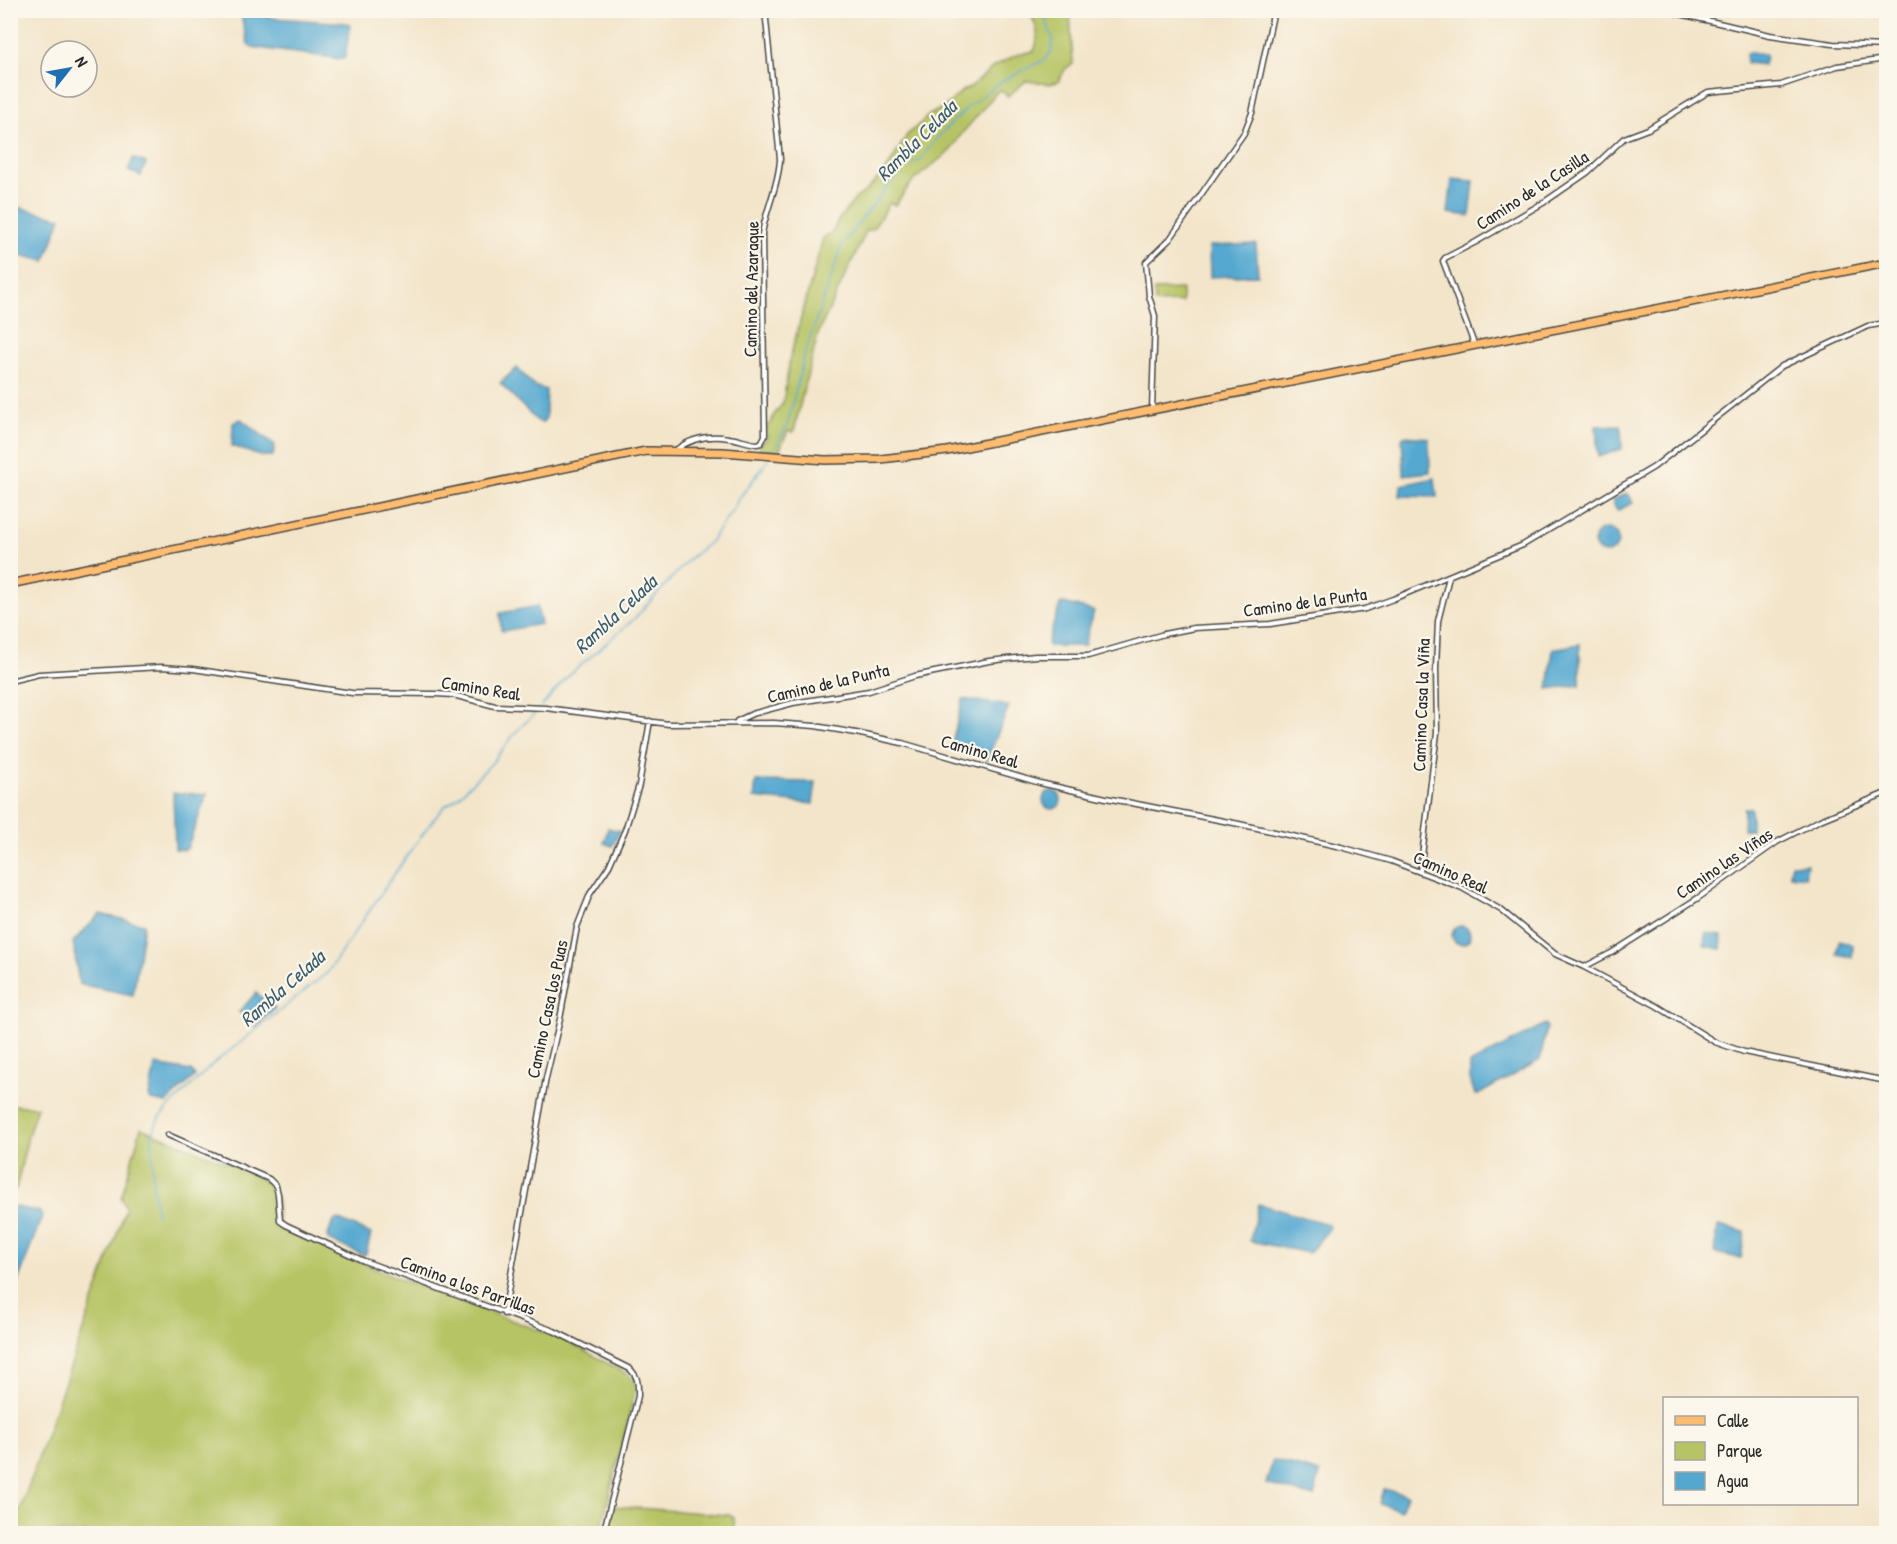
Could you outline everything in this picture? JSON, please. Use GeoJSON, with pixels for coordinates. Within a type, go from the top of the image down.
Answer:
{"type":"FeatureCollection","features":[{"type":"Feature","properties":{"kind":"main road"},"geometry":{"type":"LineString","coordinates":[[10,584],[646,451],[723,452],[825,460],[912,456],[1887,263]]}},
{"type":"Feature","properties":{"kind":"street","name":"Camino del Azaraque"},"geometry":{"type":"LineString","coordinates":[[675,451],[686,442],[698,438],[728,438],[757,444],[761,443],[765,436],[762,234],[765,216],[780,174],[780,159],[765,10]]}},
{"type":"Feature","properties":{"kind":"street"},"geometry":{"type":"LineString","coordinates":[[1152,410],[1155,316],[1149,296],[1146,262],[1170,239],[1245,133],[1258,88],[1274,10]]}},
{"type":"Feature","properties":{"kind":"street"},"geometry":{"type":"LineString","coordinates":[[1663,10],[1770,35],[1823,43],[1887,46]]}},
{"type":"Feature","properties":{"kind":"street","name":"Camino de la Casilla"},"geometry":{"type":"LineString","coordinates":[[1475,345],[1443,261],[1445,258],[1476,243],[1543,203],[1588,172],[1624,138],[1647,129],[1708,92],[1781,85],[1837,66],[1887,59]]}},
{"type":"Feature","properties":{"kind":"street","name":"Camino de la Punta"},"geometry":{"type":"LineString","coordinates":[[735,722],[752,714],[793,703],[869,691],[915,676],[989,661],[1035,656],[1088,656],[1164,634],[1194,628],[1270,624],[1365,609],[1449,577],[1523,545],[1632,481],[1673,452],[1782,366],[1868,326],[1887,323]]}},
{"type":"Feature","properties":{"kind":"street","name":"Camino Casa la Viña"},"geometry":{"type":"LineString","coordinates":[[1420,872],[1437,733],[1438,621],[1449,577]]}},
{"type":"Feature","properties":{"kind":"street","name":"Camino Real"},"geometry":{"type":"LineString","coordinates":[[10,681],[39,674],[161,667],[193,669],[352,693],[436,694],[495,706],[540,708],[669,724],[735,722],[815,726],[856,733],[912,746],[1059,788],[1341,847],[1420,872],[1462,888],[1501,910],[1555,954],[1657,1006],[1715,1042],[1731,1048],[1887,1081]]}},
{"type":"Feature","properties":{"kind":"street","name":"Camino Casa los Puas"},"geometry":{"type":"LineString","coordinates":[[504,1314],[546,1078],[560,1019],[577,927],[590,894],[609,866],[625,830],[639,785],[650,721]]}},
{"type":"Feature","properties":{"kind":"street","name":"Camino las Viñas"},"geometry":{"type":"LineString","coordinates":[[1584,967],[1613,952],[1698,898],[1777,842],[1829,816],[1887,793]]}},
{"type":"Feature","properties":{"kind":"street","name":"Camino a los Parrillas"},"geometry":{"type":"LineString","coordinates":[[168,1135],[272,1182],[278,1194],[280,1221],[286,1225],[364,1261],[554,1331],[591,1348],[637,1376],[638,1396],[603,1533]]}},
{"type":"Feature","properties":{"kind":"green space"},"geometry":{"type":"Polygon","coordinates":[[[1027,11],[1066,11],[1070,13],[1073,64],[1066,68],[1058,82],[1049,84],[1026,81],[1008,96],[1000,90],[997,92],[951,150],[913,181],[895,205],[890,203],[872,230],[867,230],[819,331],[794,432],[788,431],[779,451],[759,450],[760,445],[767,438],[767,425],[771,424],[773,416],[783,403],[790,358],[823,238],[832,232],[856,198],[887,169],[907,135],[929,115],[971,87],[993,67],[1016,55],[1034,51],[1037,30],[1027,11]]]}},
{"type":"Feature","properties":{"kind":"green space"},"geometry":{"type":"Polygon","coordinates":[[[1182,289],[1182,302],[1155,303],[1154,290],[1182,289]]]}},
{"type":"Feature","properties":{"kind":"green space"},"geometry":{"type":"Polygon","coordinates":[[[11,1105],[37,1107],[16,1189],[11,1188],[11,1105]]]}},
{"type":"Feature","properties":{"kind":"green space"},"geometry":{"type":"Polygon","coordinates":[[[141,1128],[228,1163],[267,1182],[274,1190],[278,1223],[286,1230],[403,1280],[565,1340],[629,1375],[634,1382],[635,1391],[600,1533],[12,1533],[126,1208],[121,1198],[141,1128]]]}},
{"type":"Feature","properties":{"kind":"green space"},"geometry":{"type":"Polygon","coordinates":[[[612,1506],[729,1515],[734,1518],[734,1533],[605,1533],[612,1506]]]}},
{"type":"Feature","properties":{"kind":"water"},"geometry":{"type":"Polygon","coordinates":[[[245,12],[274,18],[347,23],[350,26],[345,57],[341,59],[251,47],[248,44],[241,16],[245,12]]]}},
{"type":"Feature","properties":{"kind":"water"},"geometry":{"type":"Polygon","coordinates":[[[1749,52],[1764,54],[1766,56],[1764,65],[1747,63],[1746,54],[1749,52]]]}},
{"type":"Feature","properties":{"kind":"water"},"geometry":{"type":"Polygon","coordinates":[[[133,158],[146,163],[141,176],[128,171],[133,158]]]}},
{"type":"Feature","properties":{"kind":"water"},"geometry":{"type":"Polygon","coordinates":[[[1452,179],[1474,181],[1470,216],[1448,213],[1452,179]]]}},
{"type":"Feature","properties":{"kind":"water"},"geometry":{"type":"Polygon","coordinates":[[[10,205],[61,218],[45,261],[11,253],[10,205]]]}},
{"type":"Feature","properties":{"kind":"water"},"geometry":{"type":"Polygon","coordinates":[[[1256,244],[1258,275],[1210,277],[1209,246],[1256,244]]]}},
{"type":"Feature","properties":{"kind":"water"},"geometry":{"type":"Polygon","coordinates":[[[517,368],[534,386],[546,390],[546,418],[542,423],[536,420],[500,383],[517,368]]]}},
{"type":"Feature","properties":{"kind":"water"},"geometry":{"type":"Polygon","coordinates":[[[241,419],[275,445],[273,456],[260,456],[232,446],[233,423],[241,419]]]}},
{"type":"Feature","properties":{"kind":"water"},"geometry":{"type":"Polygon","coordinates":[[[1621,425],[1622,449],[1598,457],[1596,426],[1621,425]]]}},
{"type":"Feature","properties":{"kind":"water"},"geometry":{"type":"Polygon","coordinates":[[[1405,436],[1429,438],[1430,472],[1404,475],[1402,438],[1405,436]]]}},
{"type":"Feature","properties":{"kind":"water"},"geometry":{"type":"Polygon","coordinates":[[[1435,478],[1437,497],[1400,496],[1401,485],[1435,478]]]}},
{"type":"Feature","properties":{"kind":"water"},"geometry":{"type":"Polygon","coordinates":[[[1628,493],[1633,503],[1617,511],[1612,500],[1628,493]]]}},
{"type":"Feature","properties":{"kind":"water"},"geometry":{"type":"Polygon","coordinates":[[[1606,529],[1614,533],[1618,541],[1614,549],[1606,553],[1598,549],[1594,541],[1598,533],[1606,529]]]}},
{"type":"Feature","properties":{"kind":"water"},"geometry":{"type":"Polygon","coordinates":[[[1060,604],[1094,611],[1084,646],[1049,646],[1047,644],[1060,604]]]}},
{"type":"Feature","properties":{"kind":"water"},"geometry":{"type":"Polygon","coordinates":[[[537,606],[541,624],[501,630],[500,613],[537,606]]]}},
{"type":"Feature","properties":{"kind":"water"},"geometry":{"type":"Polygon","coordinates":[[[1580,644],[1580,685],[1548,689],[1553,649],[1580,644]]]}},
{"type":"Feature","properties":{"kind":"water"},"geometry":{"type":"Polygon","coordinates":[[[963,699],[1009,706],[987,760],[951,746],[963,699]]]}},
{"type":"Feature","properties":{"kind":"water"},"geometry":{"type":"Polygon","coordinates":[[[756,781],[816,782],[813,804],[754,798],[756,781]]]}},
{"type":"Feature","properties":{"kind":"water"},"geometry":{"type":"Polygon","coordinates":[[[1052,791],[1058,794],[1061,800],[1058,806],[1052,809],[1046,806],[1043,800],[1046,794],[1052,791]]]}},
{"type":"Feature","properties":{"kind":"water"},"geometry":{"type":"Polygon","coordinates":[[[173,793],[207,794],[187,849],[184,850],[175,849],[173,793]]]}},
{"type":"Feature","properties":{"kind":"water"},"geometry":{"type":"Polygon","coordinates":[[[1744,808],[1751,808],[1751,830],[1743,829],[1744,808]]]}},
{"type":"Feature","properties":{"kind":"water"},"geometry":{"type":"Polygon","coordinates":[[[608,828],[620,831],[612,846],[604,843],[608,828]]]}},
{"type":"Feature","properties":{"kind":"water"},"geometry":{"type":"Polygon","coordinates":[[[1791,864],[1807,864],[1805,877],[1790,875],[1791,864]]]}},
{"type":"Feature","properties":{"kind":"water"},"geometry":{"type":"Polygon","coordinates":[[[100,914],[144,924],[133,995],[79,984],[73,942],[100,914]]]}},
{"type":"Feature","properties":{"kind":"water"},"geometry":{"type":"Polygon","coordinates":[[[1461,926],[1467,929],[1470,935],[1467,941],[1461,944],[1455,941],[1452,935],[1455,929],[1461,926]]]}},
{"type":"Feature","properties":{"kind":"water"},"geometry":{"type":"Polygon","coordinates":[[[1707,933],[1722,936],[1721,949],[1704,946],[1707,933]]]}},
{"type":"Feature","properties":{"kind":"water"},"geometry":{"type":"Polygon","coordinates":[[[1839,941],[1853,945],[1852,957],[1837,954],[1839,941]]]}},
{"type":"Feature","properties":{"kind":"water"},"geometry":{"type":"Polygon","coordinates":[[[256,993],[275,1008],[256,1026],[239,1012],[256,993]]]}},
{"type":"Feature","properties":{"kind":"water"},"geometry":{"type":"Polygon","coordinates":[[[1545,1024],[1547,1027],[1540,1060],[1475,1095],[1470,1079],[1470,1064],[1545,1024]]]}},
{"type":"Feature","properties":{"kind":"water"},"geometry":{"type":"Polygon","coordinates":[[[155,1065],[191,1071],[195,1076],[166,1103],[151,1100],[149,1097],[155,1065]]]}},
{"type":"Feature","properties":{"kind":"water"},"geometry":{"type":"Polygon","coordinates":[[[1258,1204],[1328,1224],[1329,1229],[1309,1253],[1250,1241],[1258,1204]]]}},
{"type":"Feature","properties":{"kind":"water"},"geometry":{"type":"Polygon","coordinates":[[[11,1206],[40,1212],[42,1216],[15,1286],[11,1284],[11,1206]]]}},
{"type":"Feature","properties":{"kind":"water"},"geometry":{"type":"Polygon","coordinates":[[[337,1219],[371,1234],[366,1254],[363,1255],[328,1240],[330,1228],[337,1219]]]}},
{"type":"Feature","properties":{"kind":"water"},"geometry":{"type":"Polygon","coordinates":[[[1718,1226],[1745,1232],[1741,1258],[1714,1253],[1718,1226]]]}},
{"type":"Feature","properties":{"kind":"water"},"geometry":{"type":"Polygon","coordinates":[[[1273,1460],[1320,1473],[1314,1497],[1266,1484],[1273,1460]]]}},
{"type":"Feature","properties":{"kind":"water"},"geometry":{"type":"Polygon","coordinates":[[[1384,1489],[1407,1495],[1401,1511],[1380,1504],[1384,1489]]]}},
{"type":"Feature","properties":{"kind":"waterway","name":"Rambla Celada"},"geometry":{"type":"LineString","coordinates":[[773,452],[787,426],[805,353],[843,243],[904,166],[919,161],[938,137],[969,106],[1002,81],[1044,60],[1051,52],[1053,39],[1042,10]]}},
{"type":"Feature","properties":{"kind":"waterway","name":"Rambla Celada"},"geometry":{"type":"LineString","coordinates":[[542,706],[567,677],[634,619],[689,559],[710,542],[769,459]]}},
{"type":"Feature","properties":{"kind":"waterway","name":"Rambla Celada"},"geometry":{"type":"LineString","coordinates":[[157,1215],[153,1189],[152,1136],[158,1120],[213,1064],[327,973],[433,820],[491,764],[516,732],[539,709]]}}]}
